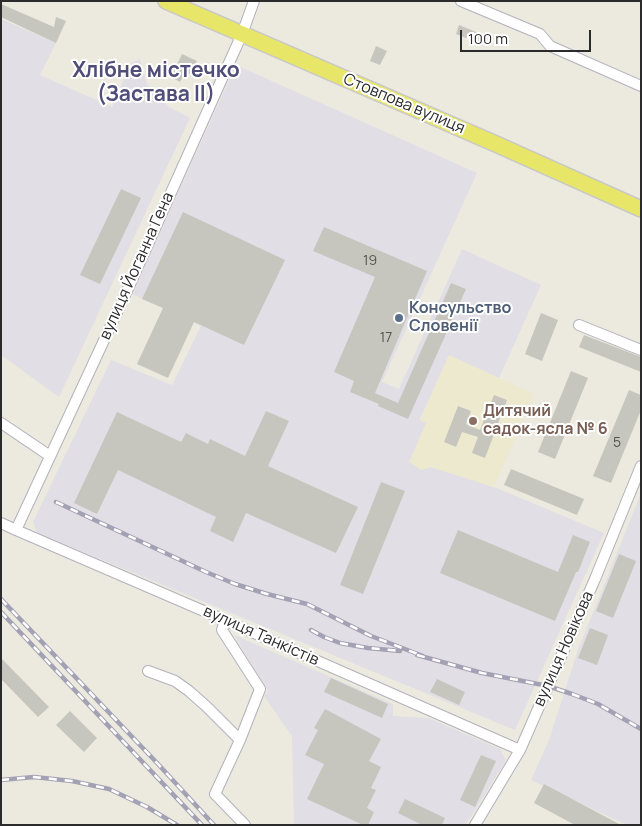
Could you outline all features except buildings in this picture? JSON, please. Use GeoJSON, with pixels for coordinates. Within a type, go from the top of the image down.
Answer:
{"type":"FeatureCollection","features":[{"type":"Feature","properties":{"kind":"main road","name":"Стовпова вулиця"},"geometry":{"type":"LineString","coordinates":[[166,1],[641,209]]}},
{"type":"Feature","properties":{"kind":"street","name":"вулиця Йоганна Гена"},"geometry":{"type":"LineString","coordinates":[[16,530],[242,34],[254,1]]}},
{"type":"Feature","properties":{"kind":"street"},"geometry":{"type":"LineString","coordinates":[[462,1],[540,34],[550,46],[641,86]]}},
{"type":"Feature","properties":{"kind":"street"},"geometry":{"type":"LineString","coordinates":[[579,325],[641,350]]}},
{"type":"Feature","properties":{"kind":"street"},"geometry":{"type":"LineString","coordinates":[[1,423],[50,456]]}},
{"type":"Feature","properties":{"kind":"street","name":"вулиця Новікова"},"geometry":{"type":"LineString","coordinates":[[475,825],[520,750],[595,579],[641,466]]}},
{"type":"Feature","properties":{"kind":"street","name":"вулиця Танкістів"},"geometry":{"type":"LineString","coordinates":[[1,522],[520,750]]}},
{"type":"Feature","properties":{"kind":"street"},"geometry":{"type":"LineString","coordinates":[[225,620],[222,630],[260,689],[240,740],[215,794],[245,825]]}},
{"type":"Feature","properties":{"kind":"street"},"geometry":{"type":"LineString","coordinates":[[148,671],[175,681],[189,691],[240,740]]}},
{"type":"Feature","properties":{"kind":"shaded area"},"geometry":{"type":"Polygon","coordinates":[[[1,19],[56,43],[40,75],[112,107],[131,63],[140,59],[147,84],[169,107],[190,118],[59,397],[1,355],[1,19]]]}},
{"type":"Feature","properties":{"kind":"shaded area"},"geometry":{"type":"Polygon","coordinates":[[[236,65],[477,173],[382,382],[399,389],[462,249],[541,285],[499,378],[449,356],[420,419],[426,423],[431,467],[494,487],[604,533],[515,730],[37,533],[33,522],[111,360],[172,385],[201,326],[132,294],[236,65]]]}},
{"type":"Feature","properties":{"kind":"shaded area","name":"Дитячий садок-ясла № 6"},"geometry":{"type":"Polygon","coordinates":[[[449,355],[534,394],[494,487],[431,467],[421,470],[409,462],[426,423],[420,420],[449,355]]]}},
{"type":"Feature","properties":{"kind":"shaded area"},"geometry":{"type":"Polygon","coordinates":[[[641,493],[641,825],[627,825],[531,780],[549,740],[578,650],[641,493]]]}},
{"type":"Feature","properties":{"kind":"shaded area"},"geometry":{"type":"Polygon","coordinates":[[[234,635],[393,704],[393,716],[428,718],[500,749],[506,760],[465,825],[294,825],[292,736],[264,696],[268,691],[234,635]]]}},
{"type":"Feature","properties":{"kind":"railway"},"geometry":{"type":"LineString","coordinates":[[56,502],[206,572],[235,584],[307,604],[371,636],[423,656]]}},
{"type":"Feature","properties":{"kind":"railway"},"geometry":{"type":"LineString","coordinates":[[1,599],[214,825]]}},
{"type":"Feature","properties":{"kind":"railway"},"geometry":{"type":"LineString","coordinates":[[1,612],[202,825]]}},
{"type":"Feature","properties":{"kind":"railway"},"geometry":{"type":"LineString","coordinates":[[311,630],[340,643],[400,651]]}},
{"type":"Feature","properties":{"kind":"railway"},"geometry":{"type":"LineString","coordinates":[[417,655],[482,673],[548,686],[598,704],[641,729]]}},
{"type":"Feature","properties":{"kind":"railway"},"geometry":{"type":"LineString","coordinates":[[1,780],[34,777],[72,781],[109,789],[147,807],[177,825]]}},
{"type":"Feature","properties":{"kind":"place","name":"Консульство Словенії"},"geometry":{"type":"Point","coordinates":[399,318]}},
{"type":"Feature","properties":{"kind":"place","name":"Дитячий садок-ясла № 6"},"geometry":{"type":"Point","coordinates":[473,421]}},
{"type":"Feature","properties":{"kind":"district","name":"Хлібне містечко (Застава ІІ)"},"geometry":{"type":"Point","coordinates":[156,83]}}]}
